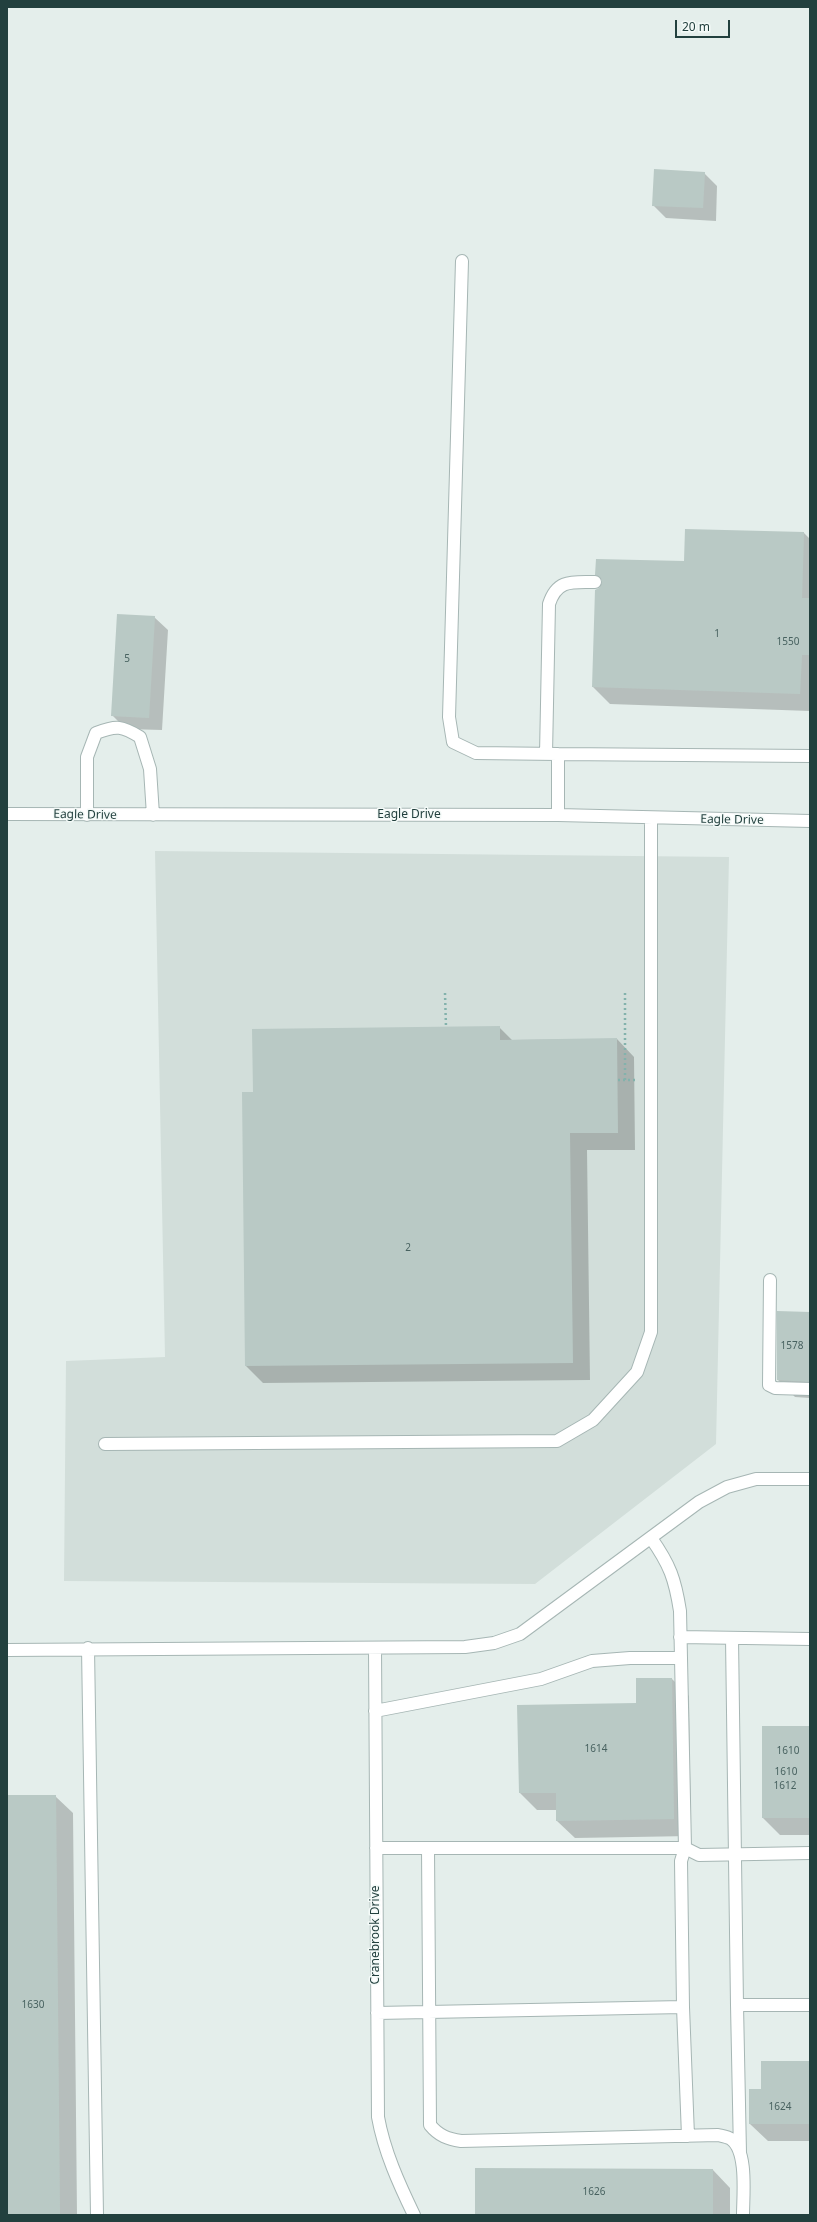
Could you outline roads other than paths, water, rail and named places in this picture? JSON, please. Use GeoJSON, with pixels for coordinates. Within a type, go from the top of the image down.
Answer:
{"type":"FeatureCollection","features":[{"type":"Feature","properties":{"kind":"street"},"geometry":{"type":"LineString","coordinates":[[462,261],[449,717],[454,742],[476,753],[810,756]]}},
{"type":"Feature","properties":{"kind":"street"},"geometry":{"type":"LineString","coordinates":[[558,815],[552,754],[549,604],[553,592],[560,585],[595,582]]}},
{"type":"Feature","properties":{"kind":"street"},"geometry":{"type":"LineString","coordinates":[[87,815],[88,757],[96,733],[110,728],[123,727],[140,737],[150,769],[154,815]]}},
{"type":"Feature","properties":{"kind":"street","name":"Eagle Drive"},"geometry":{"type":"LineString","coordinates":[[7,814],[558,815],[651,819],[810,821]]}},
{"type":"Feature","properties":{"kind":"street"},"geometry":{"type":"LineString","coordinates":[[106,1444],[557,1440],[593,1420],[637,1372],[651,1332],[651,819]]}},
{"type":"Feature","properties":{"kind":"street"},"geometry":{"type":"LineString","coordinates":[[770,1280],[769,1385],[775,1388],[810,1389]]}},
{"type":"Feature","properties":{"kind":"street"},"geometry":{"type":"LineString","coordinates":[[7,1650],[88,1648],[465,1647],[494,1643],[520,1634],[699,1502],[727,1487],[756,1479],[810,1479]]}},
{"type":"Feature","properties":{"kind":"street"},"geometry":{"type":"LineString","coordinates":[[651,1538],[667,1560],[676,1584],[680,1611],[685,1848],[682,1861],[683,2007],[688,2136]]}},
{"type":"Feature","properties":{"kind":"street"},"geometry":{"type":"LineString","coordinates":[[680,1637],[810,1639]]}},
{"type":"Feature","properties":{"kind":"street"},"geometry":{"type":"LineString","coordinates":[[732,1638],[740,2153],[743,2170],[743,2215]]}},
{"type":"Feature","properties":{"kind":"street"},"geometry":{"type":"LineString","coordinates":[[88,1648],[96,2215]]}},
{"type":"Feature","properties":{"kind":"street","name":"Cranebrook Drive"},"geometry":{"type":"LineString","coordinates":[[375,1648],[378,2117],[380,2128],[398,2180],[414,2215]]}},
{"type":"Feature","properties":{"kind":"street"},"geometry":{"type":"LineString","coordinates":[[375,1711],[541,1679],[592,1661],[630,1658],[681,1658]]}},
{"type":"Feature","properties":{"kind":"street"},"geometry":{"type":"LineString","coordinates":[[376,1848],[685,1848],[699,1855],[810,1853]]}},
{"type":"Feature","properties":{"kind":"street"},"geometry":{"type":"LineString","coordinates":[[428,1848],[430,2125],[436,2133],[448,2139],[461,2141],[718,2135],[731,2139],[740,2153]]}},
{"type":"Feature","properties":{"kind":"street"},"geometry":{"type":"LineString","coordinates":[[738,2005],[810,2005]]}},
{"type":"Feature","properties":{"kind":"street"},"geometry":{"type":"LineString","coordinates":[[377,2013],[683,2007]]}}]}
